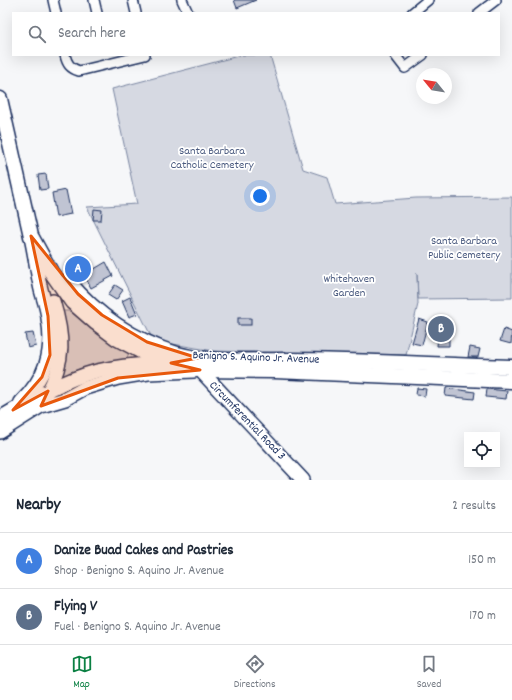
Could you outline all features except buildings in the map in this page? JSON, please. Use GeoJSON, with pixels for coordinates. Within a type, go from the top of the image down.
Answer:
{"type":"FeatureCollection","features":[{"type":"Feature","properties":{"kind":"main road"},"geometry":{"type":"LineString","coordinates":[[0,99],[31,236],[40,285],[48,316],[50,334],[50,355],[42,377],[29,394],[13,410]]}},
{"type":"Feature","properties":{"kind":"main road"},"geometry":{"type":"LineString","coordinates":[[31,236],[62,335],[60,356],[55,378],[41,406]]}},
{"type":"Feature","properties":{"kind":"main road","name":"Benigno S. Aquino Jr. Avenue"},"geometry":{"type":"LineString","coordinates":[[31,236],[51,272],[72,302],[116,338],[144,353],[171,363],[275,371],[512,381]]}},
{"type":"Feature","properties":{"kind":"main road","name":"Benigno S. Aquino Jr. Avenue"},"geometry":{"type":"LineString","coordinates":[[31,236],[78,294],[102,315],[122,330],[199,364],[292,360],[512,367]]}},
{"type":"Feature","properties":{"kind":"main road"},"geometry":{"type":"LineString","coordinates":[[0,418],[49,390],[96,372],[126,366],[171,363]]}},
{"type":"Feature","properties":{"kind":"main road"},"geometry":{"type":"LineString","coordinates":[[0,432],[41,406],[65,399],[84,388],[118,378],[199,364]]}},
{"type":"Feature","properties":{"kind":"main road","name":"Circumferential Road 3"},"geometry":{"type":"LineString","coordinates":[[199,364],[303,480]]}},
{"type":"Feature","properties":{"kind":"street"},"geometry":{"type":"LineString","coordinates":[[53,0],[56,12]]}},
{"type":"Feature","properties":{"kind":"street"},"geometry":{"type":"LineString","coordinates":[[94,0],[97,12]]}},
{"type":"Feature","properties":{"kind":"street"},"geometry":{"type":"LineString","coordinates":[[133,0],[136,12]]}},
{"type":"Feature","properties":{"kind":"street"},"geometry":{"type":"LineString","coordinates":[[182,0],[188,12]]}},
{"type":"Feature","properties":{"kind":"street"},"geometry":{"type":"LineString","coordinates":[[413,12],[428,0]]}},
{"type":"Feature","properties":{"kind":"street"},"geometry":{"type":"LineString","coordinates":[[480,12],[496,0]]}},
{"type":"Feature","properties":{"kind":"street"},"geometry":{"type":"LineString","coordinates":[[65,56],[67,63],[73,69],[79,71],[107,59],[136,56]]}},
{"type":"Feature","properties":{"kind":"street"},"geometry":{"type":"LineString","coordinates":[[396,56],[405,68],[422,56]]}},
{"type":"Feature","properties":{"kind":"highlighted area"},"geometry":{"type":"Polygon","coordinates":[[[31,236],[78,294],[102,315],[147,342],[198,358],[171,363],[200,370],[118,378],[41,406],[48,391],[13,410],[42,377],[50,355],[48,316],[31,236]]]}},
{"type":"Feature","properties":{"kind":"green space"},"geometry":{"type":"Polygon","coordinates":[[[238,56],[270,56],[303,169],[327,177],[335,204],[416,198],[512,197],[512,298],[418,299],[417,273],[418,304],[406,355],[214,351],[167,343],[151,336],[87,207],[137,204],[112,89],[238,56]]]}},
{"type":"Feature","properties":{"kind":"green space"},"geometry":{"type":"Polygon","coordinates":[[[62,311],[70,311],[92,330],[129,352],[126,361],[66,378],[61,374],[62,311]]]}},
{"type":"Feature","properties":{"kind":"place","name":"Danize Buad Cakes and Pastries"},"geometry":{"type":"Point","coordinates":[78,269]}},
{"type":"Feature","properties":{"kind":"place","name":"Flying V"},"geometry":{"type":"Point","coordinates":[441,329]}},
{"type":"Feature","properties":{"kind":"park label","name":"Santa Barbara Catholic Cemetery"},"geometry":{"type":"Point","coordinates":[212,158]}},
{"type":"Feature","properties":{"kind":"park label","name":"Santa Barbara Public Cemetery"},"geometry":{"type":"Point","coordinates":[464,248]}},
{"type":"Feature","properties":{"kind":"park label","name":"Whitehaven Garden"},"geometry":{"type":"Point","coordinates":[349,286]}}]}
